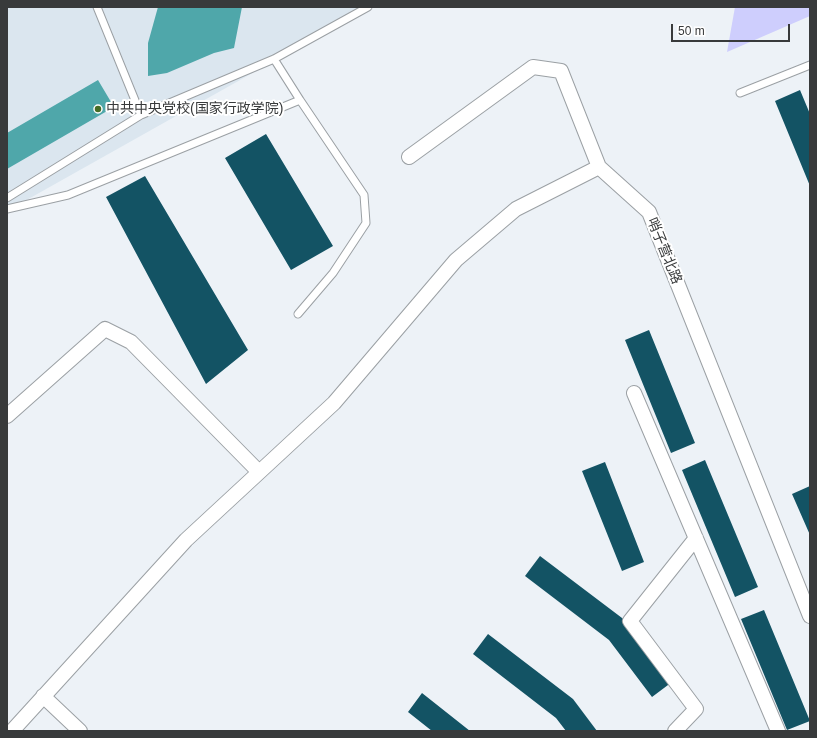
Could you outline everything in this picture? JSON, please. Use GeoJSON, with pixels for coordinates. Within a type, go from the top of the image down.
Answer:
{"type":"FeatureCollection","features":[{"type":"Feature","properties":{"kind":"street","name":"哨子营北路"},"geometry":{"type":"LineString","coordinates":[[409,157],[533,67],[562,71],[599,167],[649,212],[810,616]]}},
{"type":"Feature","properties":{"kind":"street"},"geometry":{"type":"LineString","coordinates":[[12,731],[186,540],[334,403],[456,260],[516,209],[599,167]]}},
{"type":"Feature","properties":{"kind":"street"},"geometry":{"type":"LineString","coordinates":[[7,416],[106,329],[130,342],[259,472]]}},
{"type":"Feature","properties":{"kind":"street"},"geometry":{"type":"LineString","coordinates":[[634,393],[778,731]]}},
{"type":"Feature","properties":{"kind":"street"},"geometry":{"type":"LineString","coordinates":[[676,731],[696,709],[630,621],[696,538]]}},
{"type":"Feature","properties":{"kind":"street"},"geometry":{"type":"LineString","coordinates":[[43,696],[80,731]]}},
{"type":"Feature","properties":{"kind":"lane"},"geometry":{"type":"LineString","coordinates":[[97,7],[140,115]]}},
{"type":"Feature","properties":{"kind":"lane"},"geometry":{"type":"LineString","coordinates":[[7,198],[140,115],[274,59],[368,7]]}},
{"type":"Feature","properties":{"kind":"lane"},"geometry":{"type":"LineString","coordinates":[[274,59],[364,195],[366,223],[333,273],[298,314]]}},
{"type":"Feature","properties":{"kind":"lane"},"geometry":{"type":"LineString","coordinates":[[740,93],[810,65]]}},
{"type":"Feature","properties":{"kind":"lane"},"geometry":{"type":"LineString","coordinates":[[7,209],[68,194],[300,100]]}},
{"type":"Feature","properties":{"kind":"shaded area","name":"中共中央党校(国家行政学院)"},"geometry":{"type":"Polygon","coordinates":[[[7,7],[370,7],[7,211],[7,7]]]}},
{"type":"Feature","properties":{"kind":"shaded area"},"geometry":{"type":"Polygon","coordinates":[[[158,7],[242,7],[234,48],[214,53],[167,73],[148,76],[148,43],[158,7]]]}},
{"type":"Feature","properties":{"kind":"shaded area"},"geometry":{"type":"Polygon","coordinates":[[[735,7],[810,7],[810,16],[727,52],[735,7]]]}},
{"type":"Feature","properties":{"kind":"shaded area"},"geometry":{"type":"Polygon","coordinates":[[[98,80],[114,107],[7,169],[7,133],[98,80]]]}},
{"type":"Feature","properties":{"kind":"building"},"geometry":{"type":"Polygon","coordinates":[[[800,90],[810,114],[810,186],[775,101],[800,90]]]}},
{"type":"Feature","properties":{"kind":"building"},"geometry":{"type":"Polygon","coordinates":[[[266,134],[333,246],[291,270],[225,158],[266,134]]]}},
{"type":"Feature","properties":{"kind":"building"},"geometry":{"type":"Polygon","coordinates":[[[145,176],[248,350],[206,384],[106,197],[145,176]]]}},
{"type":"Feature","properties":{"kind":"building"},"geometry":{"type":"Polygon","coordinates":[[[649,330],[695,443],[671,453],[625,340],[649,330]]]}},
{"type":"Feature","properties":{"kind":"building"},"geometry":{"type":"Polygon","coordinates":[[[705,460],[758,587],[735,597],[682,470],[705,460]]]}},
{"type":"Feature","properties":{"kind":"building"},"geometry":{"type":"Polygon","coordinates":[[[605,462],[644,562],[622,571],[582,471],[605,462]]]}},
{"type":"Feature","properties":{"kind":"building"},"geometry":{"type":"Polygon","coordinates":[[[810,486],[810,535],[792,494],[810,486]]]}},
{"type":"Feature","properties":{"kind":"building"},"geometry":{"type":"Polygon","coordinates":[[[540,556],[626,621],[672,682],[652,697],[609,640],[525,576],[540,556]]]}},
{"type":"Feature","properties":{"kind":"building"},"geometry":{"type":"Polygon","coordinates":[[[764,610],[810,721],[787,730],[741,619],[764,610]]]}},
{"type":"Feature","properties":{"kind":"building"},"geometry":{"type":"Polygon","coordinates":[[[488,634],[573,699],[597,731],[566,731],[556,718],[473,654],[488,634]]]}},
{"type":"Feature","properties":{"kind":"building"},"geometry":{"type":"Polygon","coordinates":[[[422,693],[470,731],[432,731],[408,712],[422,693]]]}},
{"type":"Feature","properties":{"kind":"place","name":"中共中央党校(国家行政学院)"},"geometry":{"type":"Point","coordinates":[98,109]}}]}
